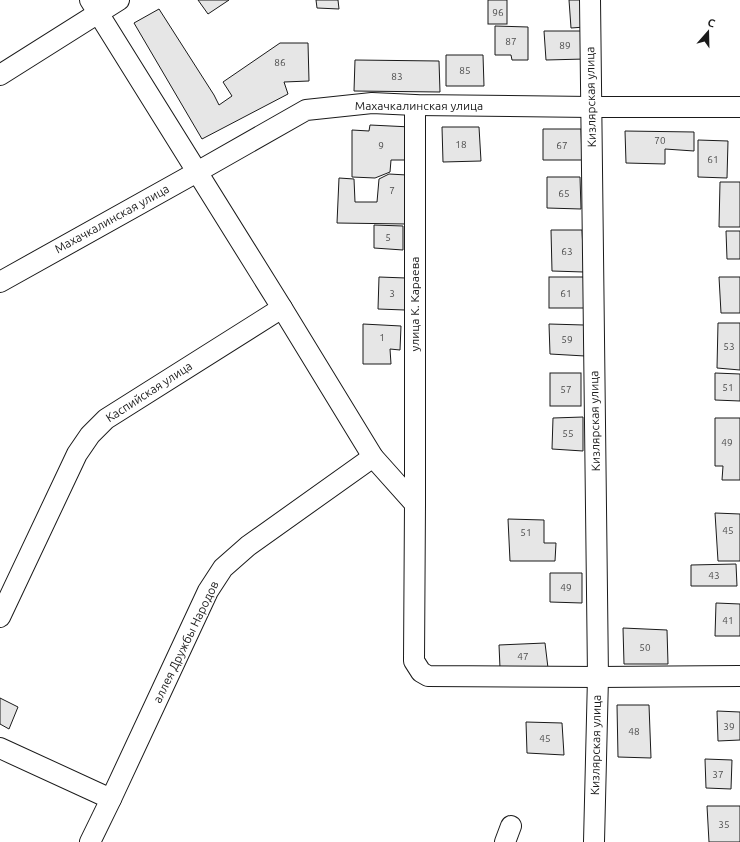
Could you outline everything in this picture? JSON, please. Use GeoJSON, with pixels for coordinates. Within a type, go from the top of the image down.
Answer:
{"type":"FeatureCollection","features":[{"type":"Feature","properties":{"kind":"street"},"geometry":{"type":"LineString","coordinates":[[0,75],[94,7],[119,0]]}},
{"type":"Feature","properties":{"kind":"street","name":"Кизлярская улица"},"geometry":{"type":"LineString","coordinates":[[590,0],[598,677],[594,842]]}},
{"type":"Feature","properties":{"kind":"street"},"geometry":{"type":"LineString","coordinates":[[94,7],[373,457],[414,504]]}},
{"type":"Feature","properties":{"kind":"street","name":"Махачкалинская улица"},"geometry":{"type":"LineString","coordinates":[[0,282],[306,110],[372,103],[415,105],[591,107],[740,107]]}},
{"type":"Feature","properties":{"kind":"street","name":"улица К. Караева"},"geometry":{"type":"LineString","coordinates":[[415,105],[414,662],[421,672],[428,676],[740,676]]}},
{"type":"Feature","properties":{"kind":"street","name":"Каспийская улица"},"geometry":{"type":"LineString","coordinates":[[0,617],[77,454],[90,435],[106,419],[282,308]]}},
{"type":"Feature","properties":{"kind":"street","name":"аллея Дружбы Народов"},"geometry":{"type":"LineString","coordinates":[[90,842],[208,591],[223,568],[248,546],[373,457]]}},
{"type":"Feature","properties":{"kind":"street"},"geometry":{"type":"LineString","coordinates":[[0,748],[111,799]]}},
{"type":"Feature","properties":{"kind":"building"},"geometry":{"type":"Polygon","coordinates":[[[198,0],[229,0],[208,14],[198,0]]]}},
{"type":"Feature","properties":{"kind":"building"},"geometry":{"type":"Polygon","coordinates":[[[316,0],[338,0],[339,9],[317,8],[316,0]]]}},
{"type":"Feature","properties":{"kind":"building"},"geometry":{"type":"Polygon","coordinates":[[[488,0],[507,0],[507,24],[488,24],[488,0]]]}},
{"type":"Feature","properties":{"kind":"building"},"geometry":{"type":"Polygon","coordinates":[[[569,0],[583,0],[585,27],[571,28],[569,0]]]}},
{"type":"Feature","properties":{"kind":"building"},"geometry":{"type":"Polygon","coordinates":[[[159,9],[219,105],[232,96],[223,82],[280,43],[308,43],[309,81],[284,82],[288,94],[202,139],[134,23],[159,9]]]}},
{"type":"Feature","properties":{"kind":"building"},"geometry":{"type":"Polygon","coordinates":[[[495,26],[528,27],[528,60],[512,60],[511,55],[495,55],[495,26]]]}},
{"type":"Feature","properties":{"kind":"building"},"geometry":{"type":"Polygon","coordinates":[[[544,31],[585,31],[585,59],[546,60],[544,31]]]}},
{"type":"Feature","properties":{"kind":"building"},"geometry":{"type":"Polygon","coordinates":[[[446,55],[483,55],[484,86],[446,86],[446,55]]]}},
{"type":"Feature","properties":{"kind":"building"},"geometry":{"type":"Polygon","coordinates":[[[355,60],[439,61],[440,92],[354,91],[355,60]]]}},
{"type":"Feature","properties":{"kind":"building"},"geometry":{"type":"Polygon","coordinates":[[[370,125],[411,127],[409,160],[391,160],[390,172],[375,178],[352,177],[352,130],[369,131],[370,125]]]}},
{"type":"Feature","properties":{"kind":"building"},"geometry":{"type":"Polygon","coordinates":[[[442,127],[479,127],[481,161],[443,162],[442,127]]]}},
{"type":"Feature","properties":{"kind":"building"},"geometry":{"type":"Polygon","coordinates":[[[543,129],[581,129],[582,160],[543,160],[543,129]]]}},
{"type":"Feature","properties":{"kind":"building"},"geometry":{"type":"Polygon","coordinates":[[[625,131],[694,132],[694,151],[665,149],[665,164],[626,163],[625,131]]]}},
{"type":"Feature","properties":{"kind":"building"},"geometry":{"type":"Polygon","coordinates":[[[698,140],[728,141],[727,178],[698,177],[698,140]]]}},
{"type":"Feature","properties":{"kind":"building"},"geometry":{"type":"Polygon","coordinates":[[[389,174],[407,175],[406,224],[337,223],[339,178],[354,179],[355,202],[377,202],[379,179],[389,174]]]}},
{"type":"Feature","properties":{"kind":"building"},"geometry":{"type":"Polygon","coordinates":[[[547,177],[580,177],[581,209],[547,208],[547,177]]]}},
{"type":"Feature","properties":{"kind":"building"},"geometry":{"type":"Polygon","coordinates":[[[720,182],[740,182],[740,227],[719,227],[720,182]]]}},
{"type":"Feature","properties":{"kind":"building"},"geometry":{"type":"Polygon","coordinates":[[[374,225],[403,226],[403,250],[374,248],[374,225]]]}},
{"type":"Feature","properties":{"kind":"building"},"geometry":{"type":"Polygon","coordinates":[[[551,230],[582,230],[584,272],[552,271],[551,230]]]}},
{"type":"Feature","properties":{"kind":"building"},"geometry":{"type":"Polygon","coordinates":[[[726,231],[740,231],[740,259],[727,259],[726,231]]]}},
{"type":"Feature","properties":{"kind":"building"},"geometry":{"type":"Polygon","coordinates":[[[379,277],[406,278],[405,310],[378,309],[379,277]]]}},
{"type":"Feature","properties":{"kind":"building"},"geometry":{"type":"Polygon","coordinates":[[[549,277],[584,277],[584,308],[549,308],[549,277]]]}},
{"type":"Feature","properties":{"kind":"building"},"geometry":{"type":"Polygon","coordinates":[[[719,277],[740,277],[740,313],[721,313],[719,277]]]}},
{"type":"Feature","properties":{"kind":"building"},"geometry":{"type":"Polygon","coordinates":[[[718,323],[740,323],[740,370],[717,368],[718,323]]]}},
{"type":"Feature","properties":{"kind":"building"},"geometry":{"type":"Polygon","coordinates":[[[363,324],[401,326],[400,350],[390,349],[391,364],[363,364],[363,324]]]}},
{"type":"Feature","properties":{"kind":"building"},"geometry":{"type":"Polygon","coordinates":[[[549,324],[584,325],[585,356],[550,354],[549,324]]]}},
{"type":"Feature","properties":{"kind":"building"},"geometry":{"type":"Polygon","coordinates":[[[550,373],[581,373],[581,406],[550,406],[550,373]]]}},
{"type":"Feature","properties":{"kind":"building"},"geometry":{"type":"Polygon","coordinates":[[[715,373],[740,374],[740,401],[715,400],[715,373]]]}},
{"type":"Feature","properties":{"kind":"building"},"geometry":{"type":"Polygon","coordinates":[[[583,417],[583,451],[552,449],[553,418],[583,417]]]}},
{"type":"Feature","properties":{"kind":"building"},"geometry":{"type":"Polygon","coordinates":[[[715,418],[740,418],[740,480],[722,480],[723,466],[715,466],[715,418]]]}},
{"type":"Feature","properties":{"kind":"building"},"geometry":{"type":"Polygon","coordinates":[[[715,513],[740,514],[740,561],[718,561],[715,513]]]}},
{"type":"Feature","properties":{"kind":"building"},"geometry":{"type":"Polygon","coordinates":[[[508,519],[544,520],[544,543],[556,543],[555,561],[510,561],[508,519]]]}},
{"type":"Feature","properties":{"kind":"building"},"geometry":{"type":"Polygon","coordinates":[[[736,564],[737,586],[691,586],[691,565],[736,564]]]}},
{"type":"Feature","properties":{"kind":"building"},"geometry":{"type":"Polygon","coordinates":[[[550,573],[582,573],[582,603],[550,602],[550,573]]]}},
{"type":"Feature","properties":{"kind":"building"},"geometry":{"type":"Polygon","coordinates":[[[716,603],[740,604],[740,636],[715,636],[716,603]]]}},
{"type":"Feature","properties":{"kind":"building"},"geometry":{"type":"Polygon","coordinates":[[[623,628],[667,630],[668,664],[624,664],[623,628]]]}},
{"type":"Feature","properties":{"kind":"building"},"geometry":{"type":"Polygon","coordinates":[[[545,643],[548,668],[500,668],[499,645],[545,643]]]}},
{"type":"Feature","properties":{"kind":"building"},"geometry":{"type":"Polygon","coordinates":[[[0,698],[18,707],[9,729],[0,724],[0,698]]]}},
{"type":"Feature","properties":{"kind":"building"},"geometry":{"type":"Polygon","coordinates":[[[617,705],[649,705],[651,758],[618,757],[617,705]]]}},
{"type":"Feature","properties":{"kind":"building"},"geometry":{"type":"Polygon","coordinates":[[[717,711],[740,712],[740,740],[718,741],[717,711]]]}},
{"type":"Feature","properties":{"kind":"building"},"geometry":{"type":"Polygon","coordinates":[[[526,722],[562,723],[564,755],[527,753],[526,722]]]}},
{"type":"Feature","properties":{"kind":"building"},"geometry":{"type":"Polygon","coordinates":[[[705,759],[732,760],[731,789],[706,788],[705,759]]]}},
{"type":"Feature","properties":{"kind":"building"},"geometry":{"type":"Polygon","coordinates":[[[707,806],[740,806],[740,842],[709,842],[707,806]]]}}]}
